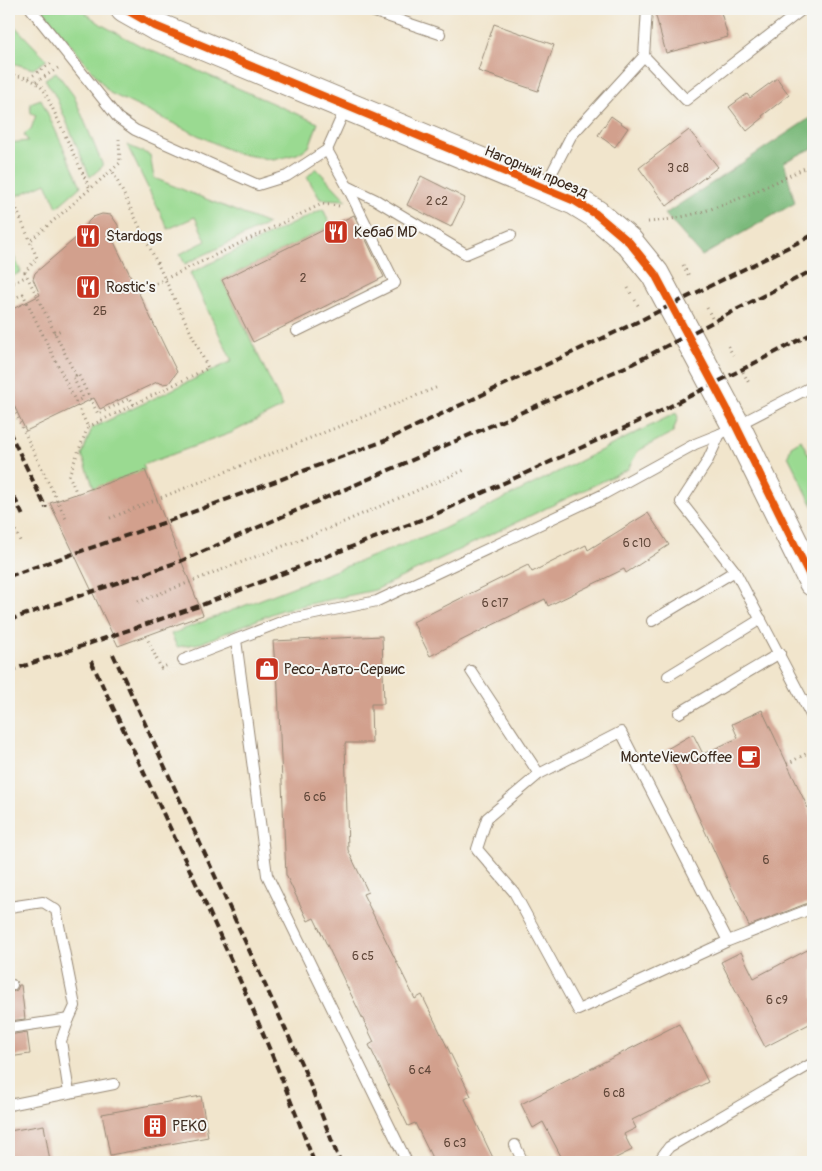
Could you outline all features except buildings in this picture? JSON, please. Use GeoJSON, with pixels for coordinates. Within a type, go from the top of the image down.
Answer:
{"type":"FeatureCollection","features":[{"type":"Feature","properties":{"kind":"street","name":"Нагорный проезд"},"geometry":{"type":"LineString","coordinates":[[125,9],[155,26],[575,201],[596,214],[629,242],[643,257],[663,288],[728,430],[813,582]]}},
{"type":"Feature","properties":{"kind":"lane"},"geometry":{"type":"LineString","coordinates":[[32,9],[118,118],[135,130],[258,185],[287,176],[327,150],[346,106]]}},
{"type":"Feature","properties":{"kind":"lane"},"geometry":{"type":"LineString","coordinates":[[366,9],[440,34]]}},
{"type":"Feature","properties":{"kind":"lane"},"geometry":{"type":"LineString","coordinates":[[544,188],[571,136],[644,56],[646,9]]}},
{"type":"Feature","properties":{"kind":"lane"},"geometry":{"type":"LineString","coordinates":[[644,56],[686,100],[803,9]]}},
{"type":"Feature","properties":{"kind":"lane"},"geometry":{"type":"LineString","coordinates":[[297,331],[396,283],[348,186],[327,150]]}},
{"type":"Feature","properties":{"kind":"lane"},"geometry":{"type":"LineString","coordinates":[[348,186],[376,200],[466,254],[511,235]]}},
{"type":"Feature","properties":{"kind":"lane"},"geometry":{"type":"LineString","coordinates":[[183,660],[286,620],[377,601],[602,496],[695,444],[728,430],[813,386]]}},
{"type":"Feature","properties":{"kind":"lane"},"geometry":{"type":"LineString","coordinates":[[728,430],[682,502],[735,571],[780,653],[813,719]]}},
{"type":"Feature","properties":{"kind":"lane"},"geometry":{"type":"LineString","coordinates":[[652,621],[735,571]]}},
{"type":"Feature","properties":{"kind":"lane"},"geometry":{"type":"LineString","coordinates":[[668,676],[761,619]]}},
{"type":"Feature","properties":{"kind":"lane"},"geometry":{"type":"LineString","coordinates":[[236,640],[267,875],[407,1162]]}},
{"type":"Feature","properties":{"kind":"lane"},"geometry":{"type":"LineString","coordinates":[[679,713],[780,653]]}},
{"type":"Feature","properties":{"kind":"lane"},"geometry":{"type":"LineString","coordinates":[[471,671],[539,774]]}},
{"type":"Feature","properties":{"kind":"lane"},"geometry":{"type":"LineString","coordinates":[[728,941],[621,732],[539,774],[487,818],[476,849],[514,892],[578,1010],[728,941],[813,908]]}},
{"type":"Feature","properties":{"kind":"lane"},"geometry":{"type":"LineString","coordinates":[[9,907],[43,902],[50,904],[56,910],[75,1006],[61,1041],[69,1093]]}},
{"type":"Feature","properties":{"kind":"lane"},"geometry":{"type":"LineString","coordinates":[[9,1028],[69,1019]]}},
{"type":"Feature","properties":{"kind":"lane"},"geometry":{"type":"LineString","coordinates":[[658,1162],[669,1147],[813,1063]]}},
{"type":"Feature","properties":{"kind":"lane"},"geometry":{"type":"LineString","coordinates":[[9,1105],[114,1084]]}},
{"type":"Feature","properties":{"kind":"lane"},"geometry":{"type":"LineString","coordinates":[[515,1145],[523,1162]]}},
{"type":"Feature","properties":{"kind":"path"},"geometry":{"type":"LineString","coordinates":[[28,78],[50,64]]}},
{"type":"Feature","properties":{"kind":"path"},"geometry":{"type":"LineString","coordinates":[[36,82],[54,70]]}},
{"type":"Feature","properties":{"kind":"path"},"geometry":{"type":"LineString","coordinates":[[9,75],[28,78],[36,82],[48,97],[90,190]]}},
{"type":"Feature","properties":{"kind":"path"},"geometry":{"type":"LineString","coordinates":[[30,241],[120,163],[118,118]]}},
{"type":"Feature","properties":{"kind":"path"},"geometry":{"type":"LineString","coordinates":[[648,222],[676,220],[706,212],[813,164]]}},
{"type":"Feature","properties":{"kind":"path"},"geometry":{"type":"LineString","coordinates":[[78,494],[69,475],[88,427],[208,368],[112,170]]}},
{"type":"Feature","properties":{"kind":"path"},"geometry":{"type":"LineString","coordinates":[[9,192],[37,258],[25,272],[33,283],[54,333],[76,376],[78,374],[98,414],[130,398],[134,405]]}},
{"type":"Feature","properties":{"kind":"path"},"geometry":{"type":"LineString","coordinates":[[138,292],[322,204],[357,206]]}},
{"type":"Feature","properties":{"kind":"path"},"geometry":{"type":"LineString","coordinates":[[683,265],[689,276]]}},
{"type":"Feature","properties":{"kind":"path"},"geometry":{"type":"LineString","coordinates":[[9,285],[27,276]]}},
{"type":"Feature","properties":{"kind":"path"},"geometry":{"type":"LineString","coordinates":[[628,288],[631,294]]}},
{"type":"Feature","properties":{"kind":"path"},"geometry":{"type":"LineString","coordinates":[[9,301],[23,294],[88,427]]}},
{"type":"Feature","properties":{"kind":"path"},"geometry":{"type":"LineString","coordinates":[[636,300],[639,306]]}},
{"type":"Feature","properties":{"kind":"path"},"geometry":{"type":"LineString","coordinates":[[707,308],[712,318]]}},
{"type":"Feature","properties":{"kind":"path"},"geometry":{"type":"LineString","coordinates":[[54,333],[61,330]]}},
{"type":"Feature","properties":{"kind":"path"},"geometry":{"type":"LineString","coordinates":[[728,346],[734,355]]}},
{"type":"Feature","properties":{"kind":"path"},"geometry":{"type":"LineString","coordinates":[[743,372],[749,383]]}},
{"type":"Feature","properties":{"kind":"path"},"geometry":{"type":"LineString","coordinates":[[76,376],[73,377],[83,398],[76,402]]}},
{"type":"Feature","properties":{"kind":"path"},"geometry":{"type":"LineString","coordinates":[[110,518],[438,387]]}},
{"type":"Feature","properties":{"kind":"path"},"geometry":{"type":"LineString","coordinates":[[9,400],[67,521]]}},
{"type":"Feature","properties":{"kind":"path"},"geometry":{"type":"LineString","coordinates":[[138,602],[325,530],[467,470]]}},
{"type":"Feature","properties":{"kind":"path"},"geometry":{"type":"LineString","coordinates":[[9,517],[21,543]]}},
{"type":"Feature","properties":{"kind":"path"},"geometry":{"type":"LineString","coordinates":[[146,636],[161,668]]}},
{"type":"Feature","properties":{"kind":"path"},"geometry":{"type":"LineString","coordinates":[[787,764],[813,750]]}},
{"type":"Feature","properties":{"kind":"green space"},"geometry":{"type":"Polygon","coordinates":[[[42,9],[80,9],[102,25],[143,47],[318,123],[309,147],[297,154],[274,160],[235,153],[110,93],[42,9]]]}},
{"type":"Feature","properties":{"kind":"green space"},"geometry":{"type":"Polygon","coordinates":[[[9,20],[47,60],[33,69],[9,62],[9,20]]]}},
{"type":"Feature","properties":{"kind":"green space"},"geometry":{"type":"Polygon","coordinates":[[[56,72],[74,96],[103,166],[90,177],[56,97],[45,79],[56,72]]]}},
{"type":"Feature","properties":{"kind":"green space"},"geometry":{"type":"Polygon","coordinates":[[[41,99],[81,186],[57,207],[46,183],[17,196],[9,177],[9,143],[28,141],[24,134],[31,129],[36,115],[31,113],[30,103],[41,99]]]}},
{"type":"Feature","properties":{"kind":"green space"},"geometry":{"type":"Polygon","coordinates":[[[813,116],[813,148],[784,162],[795,203],[702,256],[665,214],[813,116]]]}},
{"type":"Feature","properties":{"kind":"green space"},"geometry":{"type":"Polygon","coordinates":[[[127,145],[150,155],[154,178],[268,224],[185,264],[180,254],[206,241],[195,217],[168,229],[127,145]]]}},
{"type":"Feature","properties":{"kind":"green space"},"geometry":{"type":"Polygon","coordinates":[[[316,168],[346,200],[320,199],[307,177],[316,168]]]}},
{"type":"Feature","properties":{"kind":"green space"},"geometry":{"type":"Polygon","coordinates":[[[323,209],[331,226],[222,280],[283,407],[231,433],[143,465],[145,470],[94,488],[82,455],[92,428],[232,361],[190,273],[323,209]]]}},
{"type":"Feature","properties":{"kind":"green space"},"geometry":{"type":"Polygon","coordinates":[[[9,245],[21,272],[9,278],[9,245]]]}},
{"type":"Feature","properties":{"kind":"green space"},"geometry":{"type":"Polygon","coordinates":[[[676,413],[678,417],[673,432],[638,451],[628,469],[375,590],[281,610],[201,643],[177,647],[171,634],[443,529],[676,413]]]}},
{"type":"Feature","properties":{"kind":"green space"},"geometry":{"type":"Polygon","coordinates":[[[801,440],[813,463],[813,506],[788,456],[791,446],[801,440]]]}},
{"type":"Feature","properties":{"kind":"railway"},"geometry":{"type":"LineString","coordinates":[[9,576],[166,522],[384,441],[633,324],[813,235]]}},
{"type":"Feature","properties":{"kind":"railway"},"geometry":{"type":"LineString","coordinates":[[9,620],[181,561],[630,365],[813,270]]}},
{"type":"Feature","properties":{"kind":"railway"},"geometry":{"type":"LineString","coordinates":[[9,671],[199,606],[436,514],[657,413],[813,333]]}},
{"type":"Feature","properties":{"kind":"railway"},"geometry":{"type":"LineString","coordinates":[[9,431],[46,508]]}},
{"type":"Feature","properties":{"kind":"railway"},"geometry":{"type":"LineString","coordinates":[[9,486],[24,518]]}},
{"type":"Feature","properties":{"kind":"railway"},"geometry":{"type":"LineString","coordinates":[[113,654],[306,1074],[340,1162]]}},
{"type":"Feature","properties":{"kind":"railway"},"geometry":{"type":"LineString","coordinates":[[91,661],[236,972],[290,1098],[314,1162]]}},
{"type":"Feature","properties":{"kind":"cycle path"},"geometry":{"type":"LineString","coordinates":[[125,9],[155,26],[575,201],[596,214],[629,242],[655,274],[736,426],[813,582]]}},
{"type":"Feature","properties":{"kind":"place","name":"Кебаб MD"},"geometry":{"type":"Point","coordinates":[336,232]}},
{"type":"Feature","properties":{"kind":"place","name":"Stardogs"},"geometry":{"type":"Point","coordinates":[88,236]}},
{"type":"Feature","properties":{"kind":"place","name":"Rostic's"},"geometry":{"type":"Point","coordinates":[88,287]}},
{"type":"Feature","properties":{"kind":"place","name":"Ресо-Авто-Сервис"},"geometry":{"type":"Point","coordinates":[267,669]}},
{"type":"Feature","properties":{"kind":"place","name":"MonteViewCoffee"},"geometry":{"type":"Point","coordinates":[749,757]}},
{"type":"Feature","properties":{"kind":"place","name":"PEKO"},"geometry":{"type":"Point","coordinates":[155,1126]}}]}
